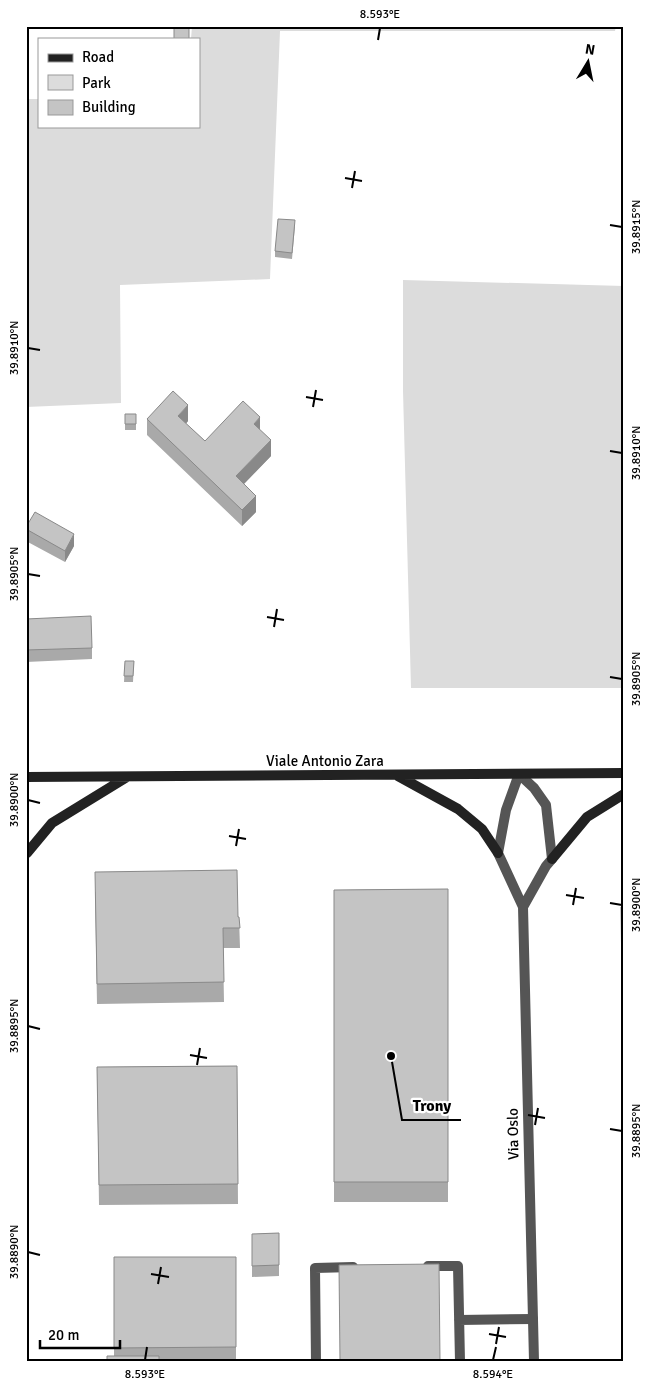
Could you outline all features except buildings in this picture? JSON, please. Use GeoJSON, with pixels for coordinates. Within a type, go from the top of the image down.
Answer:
{"type":"FeatureCollection","features":[{"type":"Feature","properties":{"kind":"main road","name":"Viale Antonio Zara"},"geometry":{"type":"LineString","coordinates":[[26,778],[624,773]]}},
{"type":"Feature","properties":{"kind":"main road"},"geometry":{"type":"LineString","coordinates":[[397,775],[458,809],[482,829],[498,853]]}},
{"type":"Feature","properties":{"kind":"main road"},"geometry":{"type":"LineString","coordinates":[[26,851],[52,823],[127,777]]}},
{"type":"Feature","properties":{"kind":"main road"},"geometry":{"type":"LineString","coordinates":[[552,859],[587,817],[624,794]]}},
{"type":"Feature","properties":{"kind":"street"},"geometry":{"type":"LineString","coordinates":[[498,853],[506,810],[519,774],[534,788],[546,805],[552,859],[546,866],[523,907]]}},
{"type":"Feature","properties":{"kind":"street","name":"Via Oslo"},"geometry":{"type":"LineString","coordinates":[[498,853],[523,907],[534,1361]]}},
{"type":"Feature","properties":{"kind":"street"},"geometry":{"type":"LineString","coordinates":[[420,1266],[458,1266],[460,1361]]}},
{"type":"Feature","properties":{"kind":"street"},"geometry":{"type":"LineString","coordinates":[[316,1361],[314,1268],[362,1267]]}},
{"type":"Feature","properties":{"kind":"street"},"geometry":{"type":"LineString","coordinates":[[459,1320],[532,1319]]}},
{"type":"Feature","properties":{"kind":"green space"},"geometry":{"type":"Polygon","coordinates":[[[192,26],[616,26],[615,31],[280,31],[270,279],[120,285],[121,403],[26,407],[26,99],[38,99],[38,128],[200,128],[200,38],[191,38],[192,26]]]}},
{"type":"Feature","properties":{"kind":"green space"},"geometry":{"type":"Polygon","coordinates":[[[403,280],[624,286],[624,688],[411,688],[403,391],[403,280]]]}},
{"type":"Feature","properties":{"kind":"place","name":"Trony"},"geometry":{"type":"Point","coordinates":[391,1056]}}]}
